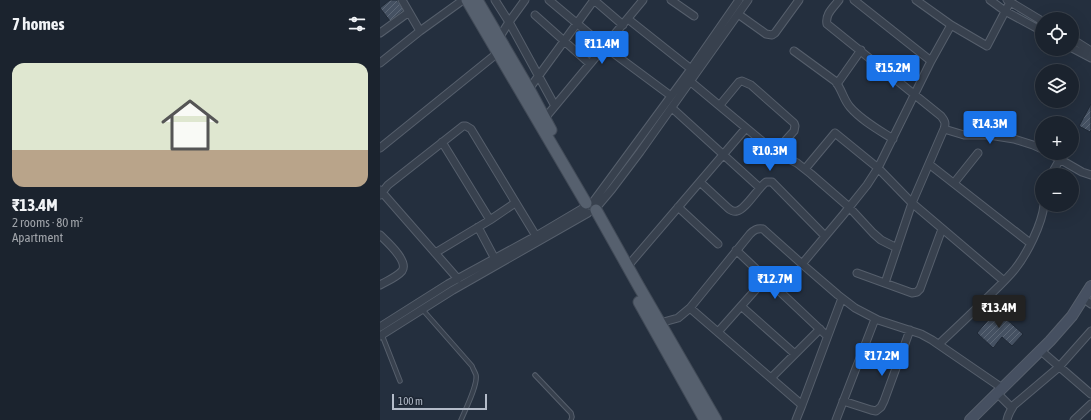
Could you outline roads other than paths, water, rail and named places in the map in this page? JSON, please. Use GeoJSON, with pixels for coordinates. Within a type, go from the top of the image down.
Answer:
{"type":"FeatureCollection","features":[{"type":"Feature","properties":{"kind":"main road"},"geometry":{"type":"LineString","coordinates":[[467,0],[529,89],[590,207],[627,267],[716,420]]}},
{"type":"Feature","properties":{"kind":"main road"},"geometry":{"type":"LineString","coordinates":[[477,0],[499,38],[502,50],[590,207],[706,420]]}},
{"type":"Feature","properties":{"kind":"main road"},"geometry":{"type":"LineString","coordinates":[[970,420],[1087,302],[1091,286]]}},
{"type":"Feature","properties":{"kind":"street"},"geometry":{"type":"LineString","coordinates":[[402,0],[420,31]]}},
{"type":"Feature","properties":{"kind":"street"},"geometry":{"type":"LineString","coordinates":[[380,63],[420,31],[463,0]]}},
{"type":"Feature","properties":{"kind":"street"},"geometry":{"type":"LineString","coordinates":[[495,0],[509,22],[555,106]]}},
{"type":"Feature","properties":{"kind":"street"},"geometry":{"type":"LineString","coordinates":[[499,38],[525,0]]}},
{"type":"Feature","properties":{"kind":"street"},"geometry":{"type":"LineString","coordinates":[[549,0],[605,47],[671,96]]}},
{"type":"Feature","properties":{"kind":"street"},"geometry":{"type":"LineString","coordinates":[[529,89],[578,24],[594,0],[691,69]]}},
{"type":"Feature","properties":{"kind":"street"},"geometry":{"type":"LineString","coordinates":[[545,118],[643,0]]}},
{"type":"Feature","properties":{"kind":"street"},"geometry":{"type":"LineString","coordinates":[[672,0],[694,16]]}},
{"type":"Feature","properties":{"kind":"street"},"geometry":{"type":"LineString","coordinates":[[380,327],[458,279],[590,207],[691,69],[739,0]]}},
{"type":"Feature","properties":{"kind":"street"},"geometry":{"type":"LineString","coordinates":[[381,335],[590,207],[612,189],[691,82],[748,0]]}},
{"type":"Feature","properties":{"kind":"street"},"geometry":{"type":"LineString","coordinates":[[738,14],[766,34],[772,35],[775,33],[798,0]]}},
{"type":"Feature","properties":{"kind":"street"},"geometry":{"type":"LineString","coordinates":[[839,0],[828,13],[826,19],[827,24],[941,116],[946,125],[912,203],[885,283]]}},
{"type":"Feature","properties":{"kind":"street"},"geometry":{"type":"LineString","coordinates":[[854,0],[931,61]]}},
{"type":"Feature","properties":{"kind":"street"},"geometry":{"type":"LineString","coordinates":[[916,0],[951,25],[987,46],[1006,11],[1008,1],[1035,17]]}},
{"type":"Feature","properties":{"kind":"street"},"geometry":{"type":"LineString","coordinates":[[990,0],[1035,27]]}},
{"type":"Feature","properties":{"kind":"street"},"geometry":{"type":"LineString","coordinates":[[380,33],[409,12]]}},
{"type":"Feature","properties":{"kind":"street"},"geometry":{"type":"LineString","coordinates":[[535,15],[590,64]]}},
{"type":"Feature","properties":{"kind":"street"},"geometry":{"type":"LineString","coordinates":[[802,264],[867,185],[878,168],[931,61],[951,25]]}},
{"type":"Feature","properties":{"kind":"street"},"geometry":{"type":"LineString","coordinates":[[1079,43],[1091,51]]}},
{"type":"Feature","properties":{"kind":"street"},"geometry":{"type":"LineString","coordinates":[[380,148],[502,50]]}},
{"type":"Feature","properties":{"kind":"street"},"geometry":{"type":"LineString","coordinates":[[838,84],[861,50]]}},
{"type":"Feature","properties":{"kind":"street"},"geometry":{"type":"LineString","coordinates":[[794,51],[835,80],[849,106],[856,114],[893,139]]}},
{"type":"Feature","properties":{"kind":"street"},"geometry":{"type":"LineString","coordinates":[[1079,52],[1091,58]]}},
{"type":"Feature","properties":{"kind":"street"},"geometry":{"type":"LineString","coordinates":[[720,105],[742,80],[751,85],[794,123],[794,131],[775,152]]}},
{"type":"Feature","properties":{"kind":"street"},"geometry":{"type":"LineString","coordinates":[[691,82],[775,152],[797,163],[805,169],[849,207],[881,240],[897,248]]}},
{"type":"Feature","properties":{"kind":"street"},"geometry":{"type":"LineString","coordinates":[[672,108],[760,188]]}},
{"type":"Feature","properties":{"kind":"street"},"geometry":{"type":"LineString","coordinates":[[458,279],[381,192],[464,126],[471,129],[536,236]]}},
{"type":"Feature","properties":{"kind":"street"},"geometry":{"type":"LineString","coordinates":[[627,267],[746,128]]}},
{"type":"Feature","properties":{"kind":"street"},"geometry":{"type":"LineString","coordinates":[[944,129],[964,135],[1014,139],[1035,146]]}},
{"type":"Feature","properties":{"kind":"street"},"geometry":{"type":"LineString","coordinates":[[805,169],[836,133],[878,168],[912,203],[1004,282]]}},
{"type":"Feature","properties":{"kind":"street"},"geometry":{"type":"LineString","coordinates":[[442,142],[490,220]]}},
{"type":"Feature","properties":{"kind":"street"},"geometry":{"type":"LineString","coordinates":[[954,183],[978,153]]}},
{"type":"Feature","properties":{"kind":"street"},"geometry":{"type":"LineString","coordinates":[[1062,160],[1082,172],[1091,175]]}},
{"type":"Feature","properties":{"kind":"street"},"geometry":{"type":"LineString","coordinates":[[929,164],[1030,243]]}},
{"type":"Feature","properties":{"kind":"street"},"geometry":{"type":"LineString","coordinates":[[700,182],[728,208],[737,212],[742,209],[766,182],[774,184],[825,236]]}},
{"type":"Feature","properties":{"kind":"street"},"geometry":{"type":"LineString","coordinates":[[435,253],[515,203]]}},
{"type":"Feature","properties":{"kind":"street"},"geometry":{"type":"LineString","coordinates":[[678,208],[718,244]]}},
{"type":"Feature","properties":{"kind":"street"},"geometry":{"type":"LineString","coordinates":[[939,344],[1004,282],[1016,268],[1030,243],[1043,212]]}},
{"type":"Feature","properties":{"kind":"street"},"geometry":{"type":"LineString","coordinates":[[478,227],[495,259]]}},
{"type":"Feature","properties":{"kind":"street"},"geometry":{"type":"LineString","coordinates":[[660,323],[678,318],[690,308],[750,234],[758,228],[763,229],[855,308],[875,319],[921,334],[939,344],[1000,390],[1012,408]]}},
{"type":"Feature","properties":{"kind":"street"},"geometry":{"type":"LineString","coordinates":[[857,273],[912,293],[917,292],[920,289],[942,228]]}},
{"type":"Feature","properties":{"kind":"street"},"geometry":{"type":"LineString","coordinates":[[380,235],[399,256],[404,264],[403,270],[399,274],[380,285]]}},
{"type":"Feature","properties":{"kind":"street"},"geometry":{"type":"LineString","coordinates":[[736,250],[828,336]]}},
{"type":"Feature","properties":{"kind":"street"},"geometry":{"type":"LineString","coordinates":[[718,332],[766,278]]}},
{"type":"Feature","properties":{"kind":"street"},"geometry":{"type":"LineString","coordinates":[[796,420],[842,298]]}},
{"type":"Feature","properties":{"kind":"street"},"geometry":{"type":"LineString","coordinates":[[741,306],[795,354]]}},
{"type":"Feature","properties":{"kind":"street"},"geometry":{"type":"LineString","coordinates":[[690,308],[802,405]]}},
{"type":"Feature","properties":{"kind":"street"},"geometry":{"type":"LineString","coordinates":[[836,420],[875,319]]}},
{"type":"Feature","properties":{"kind":"street"},"geometry":{"type":"LineString","coordinates":[[771,378],[820,329]]}},
{"type":"Feature","properties":{"kind":"street"},"geometry":{"type":"LineString","coordinates":[[843,401],[876,411],[881,407],[910,330]]}},
{"type":"Feature","properties":{"kind":"street"},"geometry":{"type":"LineString","coordinates":[[1007,420],[1012,408],[1059,367],[1091,331]]}},
{"type":"Feature","properties":{"kind":"street"},"geometry":{"type":"LineString","coordinates":[[1040,350],[1091,394]]}},
{"type":"Feature","properties":{"kind":"street"},"geometry":{"type":"LineString","coordinates":[[1074,420],[1091,404]]}},
{"type":"Feature","properties":{"kind":"lane"},"geometry":{"type":"LineString","coordinates":[[422,309],[472,366],[476,375],[473,393],[461,420]]}},
{"type":"Feature","properties":{"kind":"lane"},"geometry":{"type":"LineString","coordinates":[[381,335],[400,381]]}},
{"type":"Feature","properties":{"kind":"lane"},"geometry":{"type":"LineString","coordinates":[[535,375],[571,413],[571,420]]}}]}
